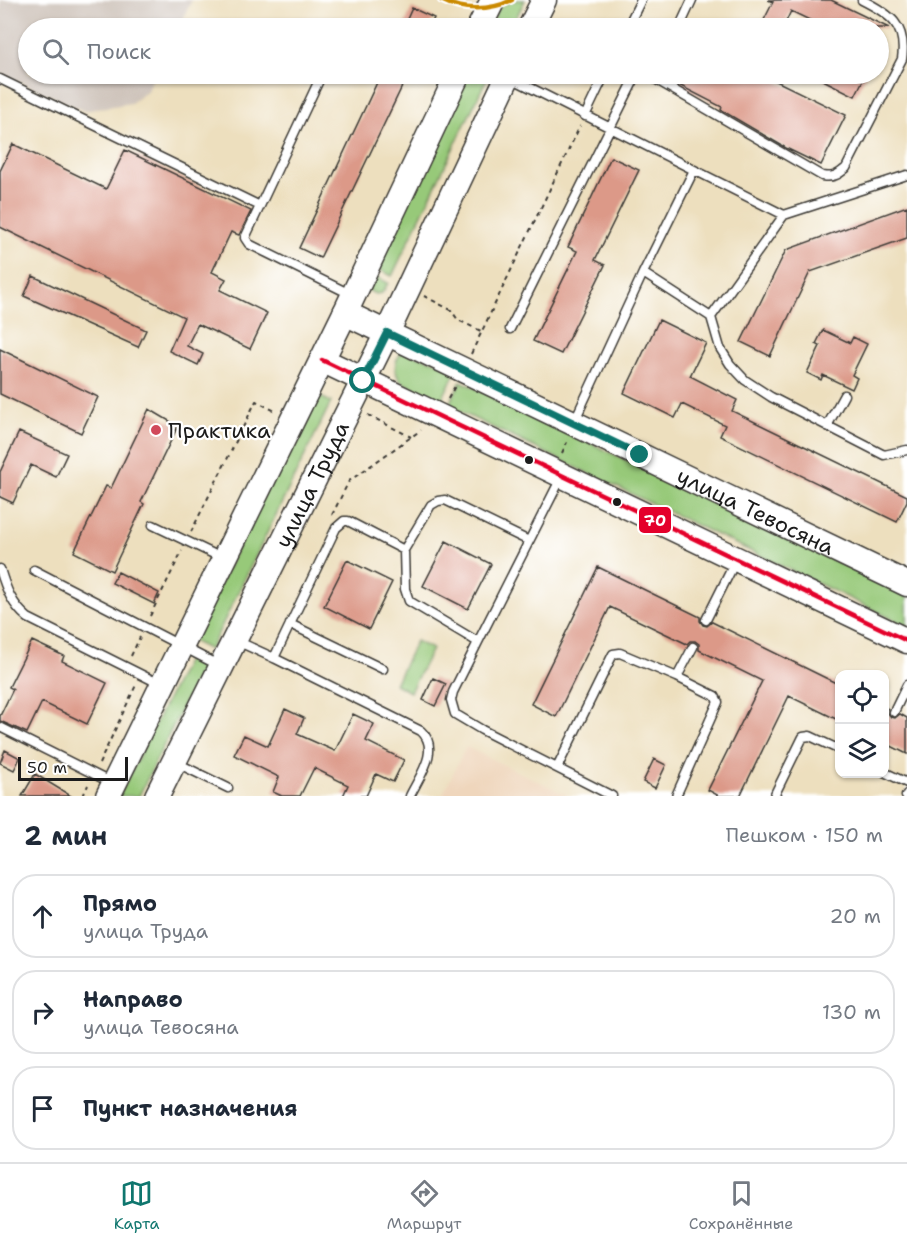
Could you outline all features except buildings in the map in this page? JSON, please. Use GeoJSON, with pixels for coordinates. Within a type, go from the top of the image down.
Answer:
{"type":"FeatureCollection","features":[{"type":"Feature","properties":{"kind":"main road"},"geometry":{"type":"LineString","coordinates":[[484,18],[493,0]]}},
{"type":"Feature","properties":{"kind":"main road"},"geometry":{"type":"LineString","coordinates":[[535,18],[544,0]]}},
{"type":"Feature","properties":{"kind":"main road","name":"улица Труда"},"geometry":{"type":"LineString","coordinates":[[105,785],[163,686],[453,84]]}},
{"type":"Feature","properties":{"kind":"main road","name":"улица Труда"},"geometry":{"type":"LineString","coordinates":[[156,796],[387,333],[504,84]]}},
{"type":"Feature","properties":{"kind":"main road","name":"улица Тевосяна"},"geometry":{"type":"LineString","coordinates":[[349,304],[387,333],[907,584]]}},
{"type":"Feature","properties":{"kind":"main road"},"geometry":{"type":"LineString","coordinates":[[322,360],[907,641]]}},
{"type":"Feature","properties":{"kind":"lane"},"geometry":{"type":"LineString","coordinates":[[632,18],[641,0]]}},
{"type":"Feature","properties":{"kind":"lane"},"geometry":{"type":"LineString","coordinates":[[684,18],[692,0]]}},
{"type":"Feature","properties":{"kind":"lane"},"geometry":{"type":"LineString","coordinates":[[668,84],[732,126],[822,176],[839,175],[852,159],[902,59],[905,42],[892,18],[862,0]]}},
{"type":"Feature","properties":{"kind":"lane"},"geometry":{"type":"LineString","coordinates":[[0,79],[260,206]]}},
{"type":"Feature","properties":{"kind":"lane"},"geometry":{"type":"LineString","coordinates":[[317,84],[246,235],[247,242],[349,304]]}},
{"type":"Feature","properties":{"kind":"lane"},"geometry":{"type":"LineString","coordinates":[[525,84],[784,215]]}},
{"type":"Feature","properties":{"kind":"lane"},"geometry":{"type":"LineString","coordinates":[[585,116],[600,84]]}},
{"type":"Feature","properties":{"kind":"lane"},"geometry":{"type":"LineString","coordinates":[[510,329],[632,84]]}},
{"type":"Feature","properties":{"kind":"lane"},"geometry":{"type":"LineString","coordinates":[[574,423],[694,171]]}},
{"type":"Feature","properties":{"kind":"lane"},"geometry":{"type":"LineString","coordinates":[[711,317],[784,215],[907,175]]}},
{"type":"Feature","properties":{"kind":"lane"},"geometry":{"type":"LineString","coordinates":[[644,273],[711,317],[720,348],[730,364],[745,380],[771,397],[884,455],[907,450]]}},
{"type":"Feature","properties":{"kind":"lane"},"geometry":{"type":"LineString","coordinates":[[827,426],[844,395]]}},
{"type":"Feature","properties":{"kind":"lane"},"geometry":{"type":"LineString","coordinates":[[559,474],[530,541],[451,700],[455,714],[612,796]]}},
{"type":"Feature","properties":{"kind":"lane"},"geometry":{"type":"LineString","coordinates":[[478,642],[409,601],[405,589],[404,550],[431,505],[445,500],[530,541]]}},
{"type":"Feature","properties":{"kind":"lane"},"geometry":{"type":"LineString","coordinates":[[274,658],[339,524],[344,521],[353,522],[404,550]]}},
{"type":"Feature","properties":{"kind":"lane"},"geometry":{"type":"LineString","coordinates":[[153,525],[225,559]]}},
{"type":"Feature","properties":{"kind":"lane"},"geometry":{"type":"LineString","coordinates":[[706,620],[736,559]]}},
{"type":"Feature","properties":{"kind":"lane"},"geometry":{"type":"LineString","coordinates":[[0,570],[10,597],[18,610],[28,618],[163,686]]}},
{"type":"Feature","properties":{"kind":"lane"},"geometry":{"type":"LineString","coordinates":[[34,570],[222,666]]}},
{"type":"Feature","properties":{"kind":"lane"},"geometry":{"type":"LineString","coordinates":[[290,624],[383,669]]}},
{"type":"Feature","properties":{"kind":"lane"},"geometry":{"type":"LineString","coordinates":[[234,639],[426,736],[430,743],[429,757],[410,796]]}},
{"type":"Feature","properties":{"kind":"lane"},"geometry":{"type":"LineString","coordinates":[[676,677],[693,647]]}},
{"type":"Feature","properties":{"kind":"lane"},"geometry":{"type":"LineString","coordinates":[[557,768],[614,654],[620,653],[715,696],[718,702],[676,796]]}},
{"type":"Feature","properties":{"kind":"lane"},"geometry":{"type":"LineString","coordinates":[[894,712],[907,685]]}},
{"type":"Feature","properties":{"kind":"lane"},"geometry":{"type":"LineString","coordinates":[[0,727],[105,785]]}},
{"type":"Feature","properties":{"kind":"lane"},"geometry":{"type":"LineString","coordinates":[[774,796],[805,735],[835,748]]}},
{"type":"Feature","properties":{"kind":"lane"},"geometry":{"type":"LineString","coordinates":[[173,762],[228,788]]}},
{"type":"Feature","properties":{"kind":"lane"},"geometry":{"type":"LineString","coordinates":[[889,774],[907,783]]}},
{"type":"Feature","properties":{"kind":"path"},"geometry":{"type":"LineString","coordinates":[[471,353],[585,116]]}},
{"type":"Feature","properties":{"kind":"path"},"geometry":{"type":"LineString","coordinates":[[408,288],[451,310],[458,320],[481,331]]}},
{"type":"Feature","properties":{"kind":"path"},"geometry":{"type":"LineString","coordinates":[[125,667],[256,401],[276,411]]}},
{"type":"Feature","properties":{"kind":"path"},"geometry":{"type":"LineString","coordinates":[[368,415],[411,437]]}},
{"type":"Feature","properties":{"kind":"path"},"geometry":{"type":"LineString","coordinates":[[559,474],[574,423]]}},
{"type":"Feature","properties":{"kind":"path"},"geometry":{"type":"LineString","coordinates":[[83,796],[105,785],[141,675]]}},
{"type":"Feature","properties":{"kind":"shaded area"},"geometry":{"type":"Polygon","coordinates":[[[0,0],[192,0],[183,18],[18,18],[18,81],[0,73],[0,0]]]}},
{"type":"Feature","properties":{"kind":"shaded area"},"geometry":{"type":"Polygon","coordinates":[[[24,84],[150,84],[147,91],[131,103],[84,111],[24,84]]]}},
{"type":"Feature","properties":{"kind":"shaded area"},"geometry":{"type":"Polygon","coordinates":[[[466,747],[569,796],[442,796],[466,747]]]}},
{"type":"Feature","properties":{"kind":"green space"},"geometry":{"type":"Polygon","coordinates":[[[514,0],[525,0],[516,18],[494,18],[500,6],[514,0]]]}},
{"type":"Feature","properties":{"kind":"green space"},"geometry":{"type":"Polygon","coordinates":[[[462,84],[484,84],[392,276],[374,267],[462,84]]]}},
{"type":"Feature","properties":{"kind":"green space"},"geometry":{"type":"Polygon","coordinates":[[[371,274],[388,283],[382,293],[375,294],[368,290],[371,274]]]}},
{"type":"Feature","properties":{"kind":"green space"},"geometry":{"type":"Polygon","coordinates":[[[403,351],[457,369],[441,401],[401,382],[395,366],[403,351]]]}},
{"type":"Feature","properties":{"kind":"green space"},"geometry":{"type":"Polygon","coordinates":[[[461,381],[907,595],[907,626],[448,406],[461,381]]]}},
{"type":"Feature","properties":{"kind":"green space"},"geometry":{"type":"Polygon","coordinates":[[[313,393],[331,402],[210,650],[192,641],[313,393]]]}},
{"type":"Feature","properties":{"kind":"green space"},"geometry":{"type":"Polygon","coordinates":[[[416,641],[432,649],[410,692],[395,684],[416,641]]]}},
{"type":"Feature","properties":{"kind":"green space"},"geometry":{"type":"Polygon","coordinates":[[[189,656],[202,663],[202,667],[139,796],[119,796],[189,656]]]}},
{"type":"Feature","properties":{"kind":"transit line"},"geometry":{"type":"LineString","coordinates":[[441,0],[467,8],[485,8],[512,0]]}},
{"type":"Feature","properties":{"kind":"transit line","name":"70"},"geometry":{"type":"LineString","coordinates":[[322,360],[907,641]]}},
{"type":"Feature","properties":{"kind":"place","name":"Практика"},"geometry":{"type":"Point","coordinates":[156,430]}},
{"type":"Feature","properties":{"kind":"route"},"geometry":{"type":"LineString","coordinates":[[363,381],[387,333],[640,455]]}}]}
